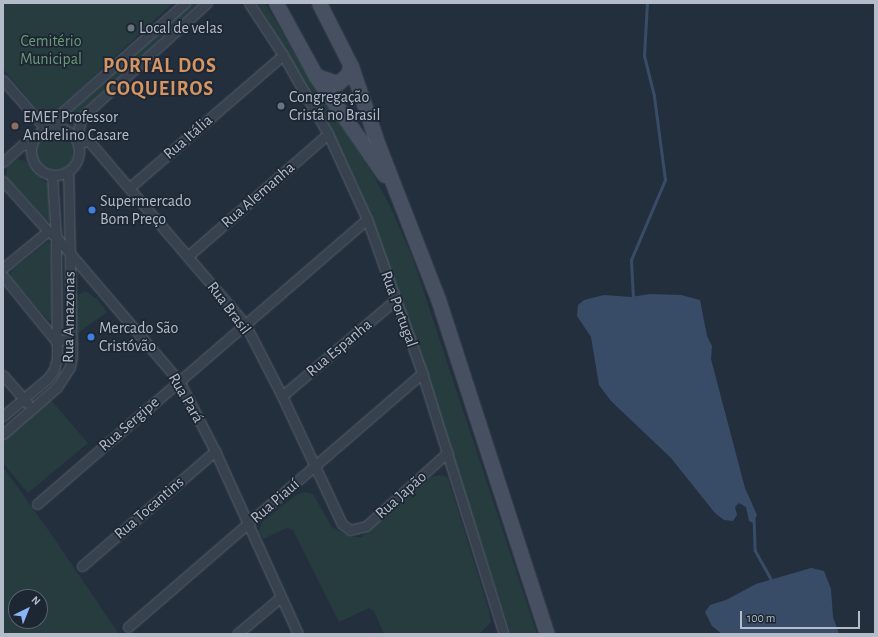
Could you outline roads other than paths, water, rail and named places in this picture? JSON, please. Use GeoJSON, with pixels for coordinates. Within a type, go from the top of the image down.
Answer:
{"type":"FeatureCollection","features":[{"type":"Feature","properties":{"kind":"main road"},"geometry":{"type":"LineString","coordinates":[[276,3],[316,76],[395,191]]}},
{"type":"Feature","properties":{"kind":"main road"},"geometry":{"type":"LineString","coordinates":[[319,3],[351,66],[395,191],[438,299],[547,634]]}},
{"type":"Feature","properties":{"kind":"main road"},"geometry":{"type":"LineString","coordinates":[[316,76],[338,83],[348,75],[351,66]]}},
{"type":"Feature","properties":{"kind":"street"},"geometry":{"type":"LineString","coordinates":[[184,3],[61,113],[49,127],[39,132],[31,144],[32,158],[35,164],[52,175],[68,171],[78,156],[77,142],[82,117],[207,3]]}},
{"type":"Feature","properties":{"kind":"street","name":"Rua Portugal"},"geometry":{"type":"LineString","coordinates":[[250,3],[283,55],[328,134],[366,220],[422,373],[448,452],[500,632]]}},
{"type":"Feature","properties":{"kind":"street","name":"Rua Itália"},"geometry":{"type":"LineString","coordinates":[[129,188],[283,55]]}},
{"type":"Feature","properties":{"kind":"street"},"geometry":{"type":"LineString","coordinates":[[3,80],[49,127],[66,130],[77,142]]}},
{"type":"Feature","properties":{"kind":"street","name":"Rua Alemanha"},"geometry":{"type":"LineString","coordinates":[[188,256],[328,134]]}},
{"type":"Feature","properties":{"kind":"street","name":"Rua Brasil"},"geometry":{"type":"LineString","coordinates":[[77,142],[88,140],[245,324],[282,396],[337,518],[350,530]]}},
{"type":"Feature","properties":{"kind":"street"},"geometry":{"type":"LineString","coordinates":[[3,162],[22,145],[31,144]]}},
{"type":"Feature","properties":{"kind":"street","name":"Rua Amazonas"},"geometry":{"type":"LineString","coordinates":[[3,434],[46,397],[68,372],[72,356],[68,171]]}},
{"type":"Feature","properties":{"kind":"street","name":"Rua Amazonas"},"geometry":{"type":"LineString","coordinates":[[3,416],[54,370],[57,358],[56,237],[52,175]]}},
{"type":"Feature","properties":{"kind":"street","name":"Rua Pará"},"geometry":{"type":"LineString","coordinates":[[3,181],[48,231],[70,252],[179,380],[215,451],[298,634]]}},
{"type":"Feature","properties":{"kind":"street","name":"Rua Sergipe"},"geometry":{"type":"LineString","coordinates":[[37,504],[366,220]]}},
{"type":"Feature","properties":{"kind":"street"},"geometry":{"type":"LineString","coordinates":[[3,268],[48,231]]}},
{"type":"Feature","properties":{"kind":"street"},"geometry":{"type":"LineString","coordinates":[[3,276],[56,341],[71,339]]}},
{"type":"Feature","properties":{"kind":"street","name":"Rua Espanha"},"geometry":{"type":"LineString","coordinates":[[282,396],[395,300]]}},
{"type":"Feature","properties":{"kind":"street","name":"Rua Piauí"},"geometry":{"type":"LineString","coordinates":[[128,627],[422,373]]}},
{"type":"Feature","properties":{"kind":"street"},"geometry":{"type":"LineString","coordinates":[[3,375],[32,409]]}},
{"type":"Feature","properties":{"kind":"street"},"geometry":{"type":"LineString","coordinates":[[37,385],[46,397]]}},
{"type":"Feature","properties":{"kind":"street","name":"Rua Tocantins"},"geometry":{"type":"LineString","coordinates":[[82,566],[215,451]]}},
{"type":"Feature","properties":{"kind":"street","name":"Rua Japão"},"geometry":{"type":"LineString","coordinates":[[350,530],[366,526],[448,452]]}},
{"type":"Feature","properties":{"kind":"street"},"geometry":{"type":"LineString","coordinates":[[237,634],[281,597]]}},
{"type":"Feature","properties":{"kind":"water"},"geometry":{"type":"Polygon","coordinates":[[[650,294],[681,295],[700,300],[707,336],[712,346],[711,359],[745,488],[757,515],[753,523],[749,521],[746,507],[739,503],[735,507],[737,515],[733,521],[724,520],[715,513],[671,458],[611,401],[599,385],[591,337],[577,316],[578,305],[584,300],[604,295],[631,297],[650,294]]]}},
{"type":"Feature","properties":{"kind":"water"},"geometry":{"type":"Polygon","coordinates":[[[811,568],[824,571],[831,589],[833,617],[839,634],[722,634],[712,626],[705,612],[710,605],[726,600],[756,584],[811,568]]]}},
{"type":"Feature","properties":{"kind":"waterway"},"geometry":{"type":"LineString","coordinates":[[633,299],[631,260],[665,180],[654,96],[644,56],[647,3]]}},
{"type":"Feature","properties":{"kind":"waterway"},"geometry":{"type":"LineString","coordinates":[[754,517],[755,550],[773,582]]}},
{"type":"Feature","properties":{"kind":"place","name":"Local de velas"},"geometry":{"type":"Point","coordinates":[131,28]}},
{"type":"Feature","properties":{"kind":"place","name":"Congregação Cristã no Brasil"},"geometry":{"type":"Point","coordinates":[281,106]}},
{"type":"Feature","properties":{"kind":"place","name":"EMEF Professor Andrelino Casare"},"geometry":{"type":"Point","coordinates":[15,126]}},
{"type":"Feature","properties":{"kind":"place","name":"Supermercado Bom Preço"},"geometry":{"type":"Point","coordinates":[92,210]}},
{"type":"Feature","properties":{"kind":"place","name":"Mercado São Cristóvão"},"geometry":{"type":"Point","coordinates":[91,337]}},
{"type":"Feature","properties":{"kind":"district","name":"PORTAL DOS COQUEIROS"},"geometry":{"type":"Point","coordinates":[160,78]}},
{"type":"Feature","properties":{"kind":"park label","name":"Cemitério Municipal"},"geometry":{"type":"Point","coordinates":[51,50]}}]}
